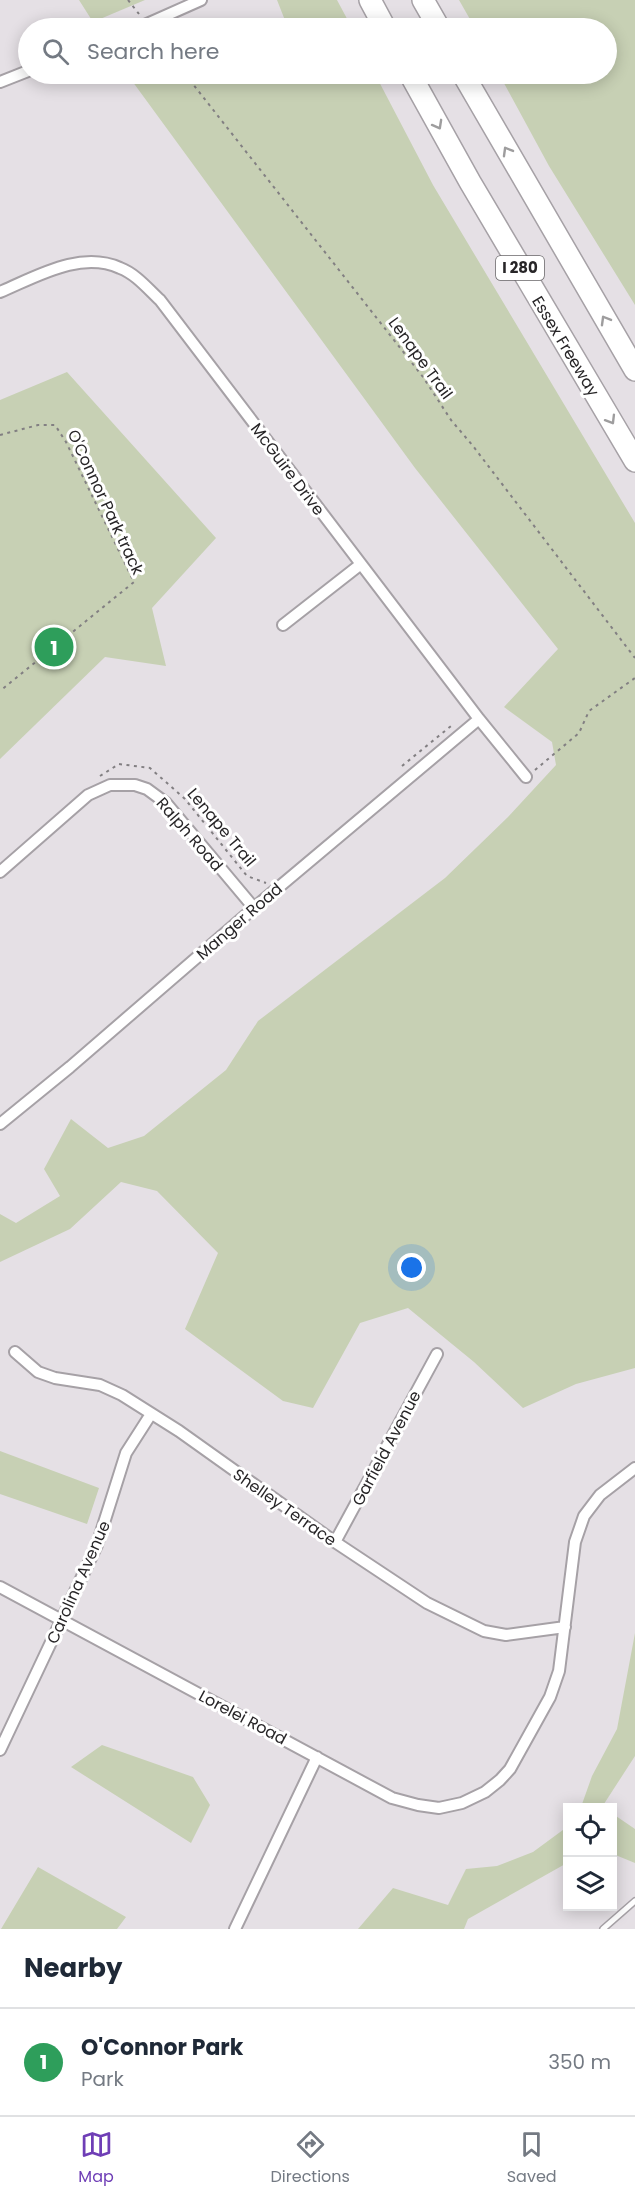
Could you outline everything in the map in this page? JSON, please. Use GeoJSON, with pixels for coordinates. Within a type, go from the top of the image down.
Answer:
{"type":"FeatureCollection","features":[{"type":"Feature","properties":{"kind":"highway"},"geometry":{"type":"LineString","coordinates":[[370,0],[380,18]]}},
{"type":"Feature","properties":{"kind":"highway"},"geometry":{"type":"LineString","coordinates":[[423,0],[433,18]]}},
{"type":"Feature","properties":{"kind":"highway","name":"Essex Freeway"},"geometry":{"type":"LineString","coordinates":[[416,84],[475,192],[635,461]]}},
{"type":"Feature","properties":{"kind":"highway","name":"I 280"},"geometry":{"type":"LineString","coordinates":[[469,84],[635,370]]}},
{"type":"Feature","properties":{"kind":"street"},"geometry":{"type":"LineString","coordinates":[[160,18],[201,0]]}},
{"type":"Feature","properties":{"kind":"street"},"geometry":{"type":"LineString","coordinates":[[0,82],[18,75]]}},
{"type":"Feature","properties":{"kind":"street","name":"McGuire Drive"},"geometry":{"type":"LineString","coordinates":[[0,292],[80,262],[120,267],[136,277],[160,300],[526,777]]}},
{"type":"Feature","properties":{"kind":"street"},"geometry":{"type":"LineString","coordinates":[[283,625],[361,564]]}},
{"type":"Feature","properties":{"kind":"street","name":"Manger Road"},"geometry":{"type":"LineString","coordinates":[[0,1124],[480,719]]}},
{"type":"Feature","properties":{"kind":"street","name":"Ralph Road"},"geometry":{"type":"LineString","coordinates":[[0,872],[88,795],[110,785],[135,785],[152,792],[166,803],[254,908]]}},
{"type":"Feature","properties":{"kind":"street","name":"Shelley Terrace"},"geometry":{"type":"LineString","coordinates":[[15,1352],[38,1372],[55,1378],[100,1385],[122,1395],[179,1431],[335,1542],[427,1603],[484,1631],[506,1635],[565,1627]]}},
{"type":"Feature","properties":{"kind":"street","name":"Garfield Avenue"},"geometry":{"type":"LineString","coordinates":[[335,1542],[436,1354]]}},
{"type":"Feature","properties":{"kind":"street","name":"Carolina Avenue"},"geometry":{"type":"LineString","coordinates":[[0,1750],[97,1545],[126,1453],[151,1414]]}},
{"type":"Feature","properties":{"kind":"street","name":"Lorelei Road"},"geometry":{"type":"LineString","coordinates":[[0,1587],[392,1798],[439,1808],[462,1803],[477,1796],[500,1780],[510,1768],[550,1697],[561,1659],[575,1542],[584,1516],[600,1495],[635,1468]]}},
{"type":"Feature","properties":{"kind":"street"},"geometry":{"type":"LineString","coordinates":[[236,1929],[317,1757]]}},
{"type":"Feature","properties":{"kind":"lane"},"geometry":{"type":"LineString","coordinates":[[603,1929],[635,1901]]}},
{"type":"Feature","properties":{"kind":"path","name":"Lenape Trail"},"geometry":{"type":"LineString","coordinates":[[194,84],[423,377],[451,420],[635,658]]}},
{"type":"Feature","properties":{"kind":"path","name":"O'Connor Park track"},"geometry":{"type":"LineString","coordinates":[[0,435],[38,425],[55,425],[66,442],[134,582],[0,691]]}},
{"type":"Feature","properties":{"kind":"path"},"geometry":{"type":"LineString","coordinates":[[526,777],[579,733],[589,711],[635,678]]}},
{"type":"Feature","properties":{"kind":"path"},"geometry":{"type":"LineString","coordinates":[[395,772],[448,727],[467,719],[480,719]]}},
{"type":"Feature","properties":{"kind":"path","name":"Lenape Trail"},"geometry":{"type":"LineString","coordinates":[[98,777],[119,764],[150,768],[185,799],[247,876],[266,883]]}},
{"type":"Feature","properties":{"kind":"green space"},"geometry":{"type":"Polygon","coordinates":[[[79,0],[145,0],[102,18],[90,18],[79,0]]]}},
{"type":"Feature","properties":{"kind":"green space"},"geometry":{"type":"Polygon","coordinates":[[[277,0],[337,0],[347,18],[284,18],[277,0]]]}},
{"type":"Feature","properties":{"kind":"green space"},"geometry":{"type":"Polygon","coordinates":[[[459,0],[635,0],[635,305],[549,166],[504,84],[617,84],[617,18],[469,18],[459,0]]]}},
{"type":"Feature","properties":{"kind":"green space"},"geometry":{"type":"Polygon","coordinates":[[[134,84],[380,84],[433,185],[635,523],[635,1368],[576,1384],[523,1408],[474,1362],[408,1308],[360,1323],[313,1408],[283,1401],[185,1329],[218,1253],[157,1191],[121,1182],[70,1229],[0,1262],[0,1214],[16,1223],[60,1196],[44,1169],[71,1119],[108,1148],[144,1136],[226,1070],[258,1021],[445,878],[508,817],[556,765],[552,742],[504,707],[558,649],[415,468],[134,84]]]}},
{"type":"Feature","properties":{"kind":"green space"},"geometry":{"type":"Polygon","coordinates":[[[67,372],[216,538],[152,608],[166,666],[105,657],[0,759],[0,400],[67,372]]]}},
{"type":"Feature","properties":{"kind":"green space"},"geometry":{"type":"Polygon","coordinates":[[[0,1451],[99,1488],[87,1524],[0,1494],[0,1451]]]}},
{"type":"Feature","properties":{"kind":"green space"},"geometry":{"type":"Polygon","coordinates":[[[635,1633],[635,1756],[605,1803],[582,1803],[592,1776],[617,1729],[635,1633]]]}},
{"type":"Feature","properties":{"kind":"green space"},"geometry":{"type":"Polygon","coordinates":[[[102,1745],[193,1777],[210,1805],[191,1843],[71,1767],[102,1745]]]}},
{"type":"Feature","properties":{"kind":"green space"},"geometry":{"type":"Polygon","coordinates":[[[617,1817],[635,1829],[635,1863],[617,1856],[617,1817]]]}},
{"type":"Feature","properties":{"kind":"green space"},"geometry":{"type":"Polygon","coordinates":[[[563,1830],[563,1865],[468,1919],[464,1929],[358,1929],[393,1888],[448,1905],[466,1869],[497,1866],[533,1852],[563,1830]]]}},
{"type":"Feature","properties":{"kind":"green space"},"geometry":{"type":"Polygon","coordinates":[[[38,1867],[126,1917],[117,1929],[1,1929],[38,1867]]]}},
{"type":"Feature","properties":{"kind":"place","name":"O'Connor Park"},"geometry":{"type":"Point","coordinates":[54,647]}}]}
